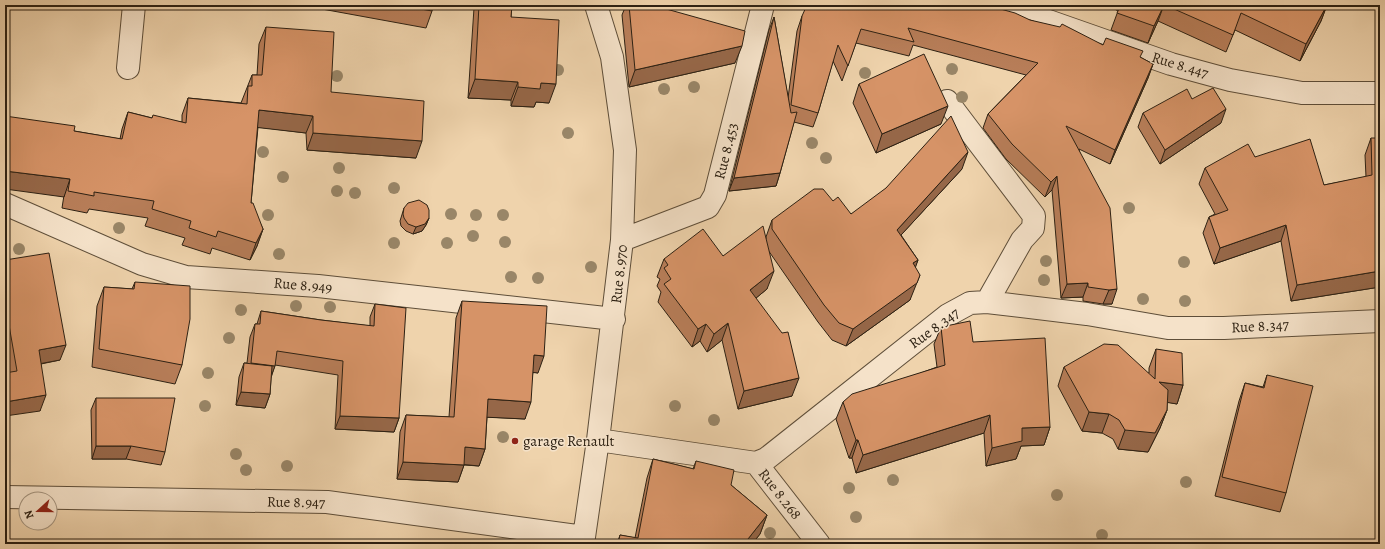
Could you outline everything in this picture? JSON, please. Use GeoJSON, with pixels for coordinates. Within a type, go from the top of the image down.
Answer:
{"type":"FeatureCollection","features":[{"type":"Feature","properties":{"kind":"street"},"geometry":{"type":"LineString","coordinates":[[128,68],[134,5]]}},
{"type":"Feature","properties":{"kind":"street","name":"Rue 8.970"},"geometry":{"type":"LineString","coordinates":[[584,541],[614,319],[622,240],[625,150],[612,57],[596,5]]}},
{"type":"Feature","properties":{"kind":"street","name":"Rue 8.453"},"geometry":{"type":"LineString","coordinates":[[622,240],[708,207],[715,195],[763,5]]}},
{"type":"Feature","properties":{"kind":"street","name":"Rue 8.447"},"geometry":{"type":"LineString","coordinates":[[987,5],[1034,16],[1171,64],[1230,80],[1302,93],[1380,93]]}},
{"type":"Feature","properties":{"kind":"street"},"geometry":{"type":"LineString","coordinates":[[947,101],[1034,216],[1033,228],[1022,240],[987,302]]}},
{"type":"Feature","properties":{"kind":"street","name":"Rue 8.949"},"geometry":{"type":"LineString","coordinates":[[5,204],[142,264],[186,277],[318,286],[614,319]]}},
{"type":"Feature","properties":{"kind":"street","name":"Rue 8.347"},"geometry":{"type":"LineString","coordinates":[[756,463],[766,459],[948,315],[970,303],[987,302],[1087,314],[1168,328],[1224,328],[1380,321]]}},
{"type":"Feature","properties":{"kind":"street"},"geometry":{"type":"LineString","coordinates":[[598,440],[756,463]]}},
{"type":"Feature","properties":{"kind":"street","name":"Rue 8.268"},"geometry":{"type":"LineString","coordinates":[[756,463],[819,544]]}},
{"type":"Feature","properties":{"kind":"street","name":"Rue 8.947"},"geometry":{"type":"LineString","coordinates":[[5,497],[327,502],[584,541]]}},
{"type":"Feature","properties":{"kind":"building"},"geometry":{"type":"Polygon","coordinates":[[[399,5],[432,5],[432,11],[399,5]]]}},
{"type":"Feature","properties":{"kind":"building"},"geometry":{"type":"Polygon","coordinates":[[[479,5],[512,5],[511,17],[559,20],[556,84],[541,83],[540,89],[518,87],[518,82],[475,79],[479,5]]]}},
{"type":"Feature","properties":{"kind":"building"},"geometry":{"type":"Polygon","coordinates":[[[629,5],[652,5],[745,31],[742,46],[635,70],[629,5]]]}},
{"type":"Feature","properties":{"kind":"building"},"geometry":{"type":"Polygon","coordinates":[[[807,5],[986,5],[1015,13],[1030,20],[1060,27],[1062,24],[1103,45],[1106,38],[1143,51],[1140,57],[1153,64],[1115,150],[1066,126],[1110,208],[1117,289],[1109,290],[1088,287],[1088,283],[1067,284],[1057,176],[1051,182],[1012,144],[988,114],[1038,63],[908,28],[914,42],[861,29],[848,66],[838,45],[818,113],[791,105],[802,16],[807,5]]]}},
{"type":"Feature","properties":{"kind":"building"},"geometry":{"type":"Polygon","coordinates":[[[1121,5],[1164,5],[1154,26],[1117,13],[1121,5]]]}},
{"type":"Feature","properties":{"kind":"building"},"geometry":{"type":"Polygon","coordinates":[[[1165,5],[1327,5],[1306,44],[1241,13],[1233,35],[1165,5]]]}},
{"type":"Feature","properties":{"kind":"building"},"geometry":{"type":"Polygon","coordinates":[[[774,17],[791,113],[797,112],[780,173],[734,178],[774,17]]]}},
{"type":"Feature","properties":{"kind":"building"},"geometry":{"type":"Polygon","coordinates":[[[266,27],[334,32],[331,92],[424,101],[422,141],[313,133],[313,116],[259,110],[251,203],[253,203],[263,229],[256,243],[218,231],[216,237],[189,228],[191,221],[152,209],[154,201],[94,192],[94,196],[68,191],[70,179],[5,171],[5,116],[75,126],[74,131],[122,139],[128,112],[152,118],[153,115],[186,123],[188,98],[247,104],[248,86],[252,86],[252,75],[262,75],[266,27]]]}},
{"type":"Feature","properties":{"kind":"building"},"geometry":{"type":"Polygon","coordinates":[[[924,54],[948,106],[882,134],[859,84],[924,54]]]}},
{"type":"Feature","properties":{"kind":"building"},"geometry":{"type":"Polygon","coordinates":[[[1213,88],[1226,109],[1165,150],[1143,113],[1187,89],[1192,99],[1213,88]]]}},
{"type":"Feature","properties":{"kind":"building"},"geometry":{"type":"Polygon","coordinates":[[[951,116],[968,152],[897,230],[918,260],[913,263],[920,275],[917,283],[853,329],[839,323],[824,305],[772,229],[772,220],[814,189],[823,189],[833,201],[838,197],[851,214],[886,188],[951,116]]]}},
{"type":"Feature","properties":{"kind":"building"},"geometry":{"type":"Polygon","coordinates":[[[1371,138],[1380,138],[1380,271],[1297,285],[1286,225],[1220,248],[1209,217],[1228,210],[1205,168],[1248,144],[1255,157],[1310,139],[1324,185],[1372,175],[1371,138]]]}},
{"type":"Feature","properties":{"kind":"building"},"geometry":{"type":"Polygon","coordinates":[[[419,200],[427,205],[429,210],[429,218],[425,224],[416,227],[408,224],[403,214],[404,208],[408,203],[419,200]]]}},
{"type":"Feature","properties":{"kind":"building"},"geometry":{"type":"Polygon","coordinates":[[[763,226],[774,271],[750,290],[782,333],[788,332],[799,378],[744,391],[728,323],[714,334],[706,324],[698,329],[664,284],[671,279],[664,268],[668,265],[664,259],[703,229],[723,256],[763,226]]]}},
{"type":"Feature","properties":{"kind":"building"},"geometry":{"type":"Polygon","coordinates":[[[49,253],[66,345],[39,350],[46,395],[5,402],[5,373],[17,371],[5,302],[5,260],[49,253]]]}},
{"type":"Feature","properties":{"kind":"building"},"geometry":{"type":"Polygon","coordinates":[[[135,282],[190,286],[190,319],[182,365],[99,349],[104,287],[134,289],[135,282]]]}},
{"type":"Feature","properties":{"kind":"building"},"geometry":{"type":"Polygon","coordinates":[[[462,301],[547,306],[544,356],[534,355],[531,402],[488,399],[485,449],[465,447],[464,465],[403,462],[406,415],[454,417],[462,301]]]}},
{"type":"Feature","properties":{"kind":"building"},"geometry":{"type":"Polygon","coordinates":[[[375,304],[406,308],[399,418],[340,416],[343,361],[277,351],[275,366],[251,363],[255,324],[260,324],[261,311],[374,326],[375,304]]]}},
{"type":"Feature","properties":{"kind":"building"},"geometry":{"type":"Polygon","coordinates":[[[970,321],[973,342],[1045,338],[1050,427],[1022,428],[1022,441],[992,448],[990,415],[863,455],[858,440],[856,440],[843,402],[852,394],[945,365],[941,327],[970,321]]]}},
{"type":"Feature","properties":{"kind":"building"},"geometry":{"type":"Polygon","coordinates":[[[1104,344],[1118,345],[1155,379],[1156,349],[1182,353],[1183,385],[1159,382],[1168,390],[1167,410],[1155,433],[1125,430],[1119,420],[1109,414],[1089,412],[1064,367],[1104,344]]]}},
{"type":"Feature","properties":{"kind":"building"},"geometry":{"type":"Polygon","coordinates":[[[244,363],[272,366],[270,394],[241,392],[244,363]]]}},
{"type":"Feature","properties":{"kind":"building"},"geometry":{"type":"Polygon","coordinates":[[[1267,375],[1313,386],[1286,493],[1222,477],[1245,383],[1264,388],[1267,375]]]}},
{"type":"Feature","properties":{"kind":"building"},"geometry":{"type":"Polygon","coordinates":[[[96,398],[175,398],[165,452],[131,446],[96,446],[96,398]]]}},
{"type":"Feature","properties":{"kind":"building"},"geometry":{"type":"Polygon","coordinates":[[[653,459],[694,469],[696,461],[734,470],[731,485],[767,515],[744,544],[618,544],[620,535],[638,538],[653,459]]]}},
{"type":"Feature","properties":{"kind":"place","name":"garage Renault"},"geometry":{"type":"Point","coordinates":[515,441]}}]}
